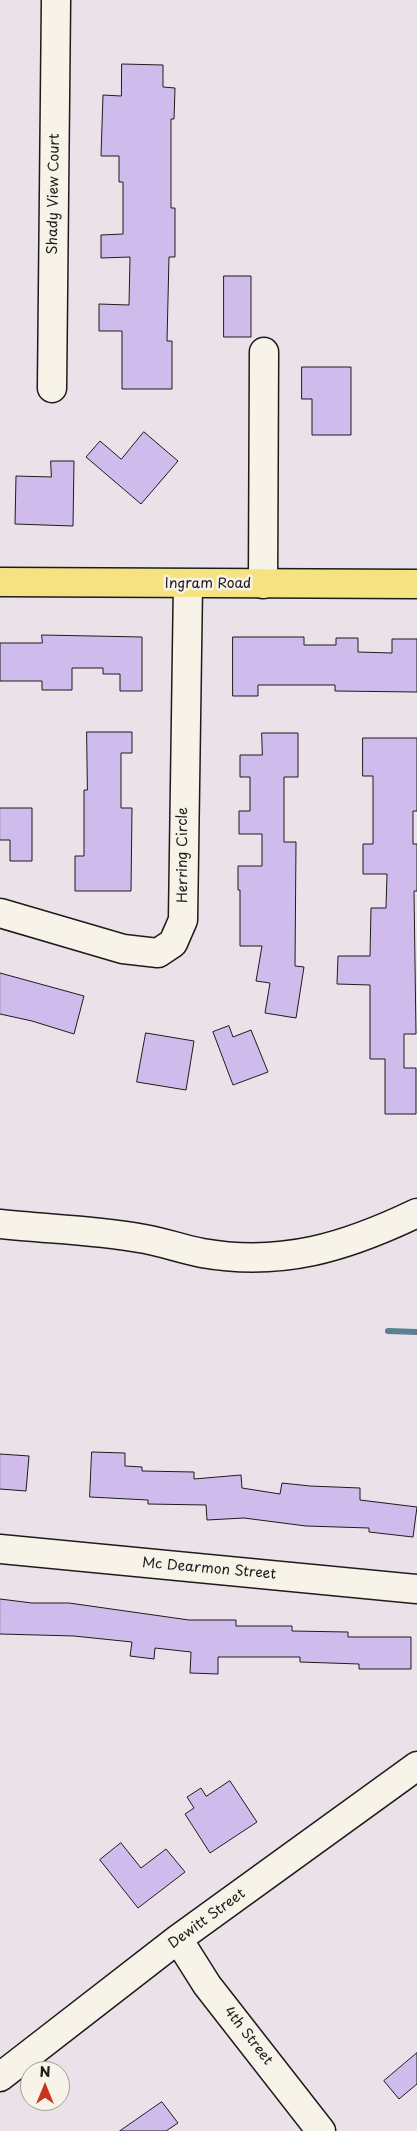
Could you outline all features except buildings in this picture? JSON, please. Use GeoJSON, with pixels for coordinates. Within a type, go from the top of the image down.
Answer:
{"type":"FeatureCollection","features":[{"type":"Feature","properties":{"kind":"main road","name":"Ingram Road"},"geometry":{"type":"LineString","coordinates":[[0,582],[417,584]]}},
{"type":"Feature","properties":{"kind":"street","name":"Shady View Court"},"geometry":{"type":"LineString","coordinates":[[52,388],[56,0]]}},
{"type":"Feature","properties":{"kind":"street"},"geometry":{"type":"LineString","coordinates":[[263,584],[264,352]]}},
{"type":"Feature","properties":{"kind":"street","name":"Herring Circle"},"geometry":{"type":"LineString","coordinates":[[0,913],[122,949],[158,953],[173,943],[183,920],[188,584]]}},
{"type":"Feature","properties":{"kind":"street"},"geometry":{"type":"LineString","coordinates":[[0,1224],[140,1238],[202,1253],[266,1259],[318,1251],[377,1232],[417,1213]]}},
{"type":"Feature","properties":{"kind":"street","name":"Mc Dearmon Street"},"geometry":{"type":"LineString","coordinates":[[0,1549],[417,1589]]}},
{"type":"Feature","properties":{"kind":"street","name":"Dewitt Street"},"geometry":{"type":"LineString","coordinates":[[0,2077],[178,1939],[417,1766]]}},
{"type":"Feature","properties":{"kind":"street","name":"4th Street"},"geometry":{"type":"LineString","coordinates":[[178,1939],[207,1985],[321,2131]]}},
{"type":"Feature","properties":{"kind":"waterway"},"geometry":{"type":"LineString","coordinates":[[388,1331],[417,1332]]}}]}
